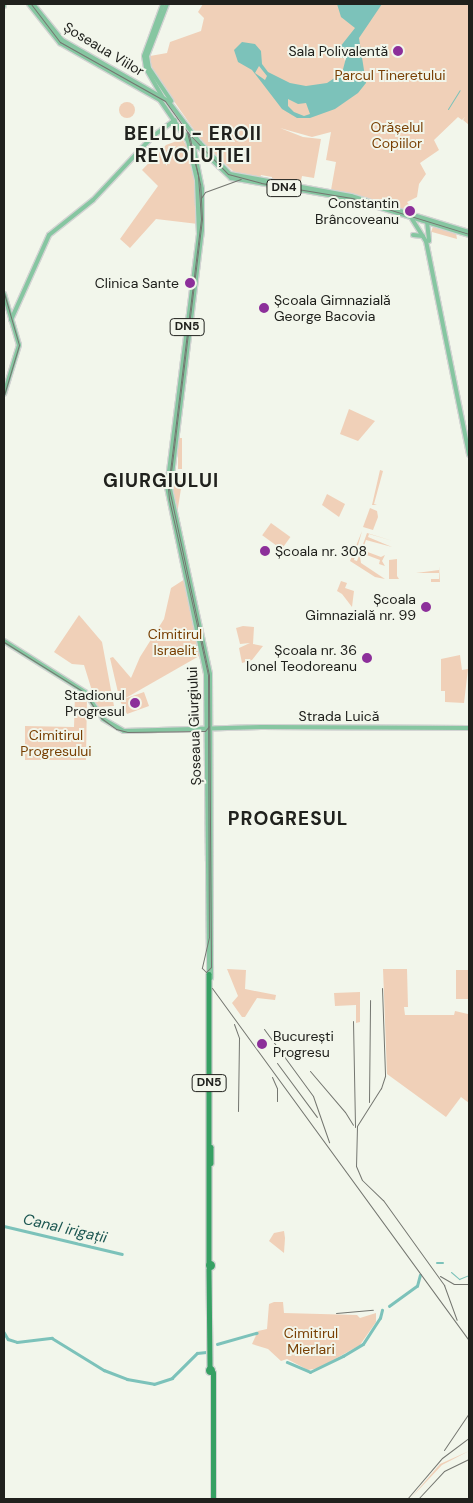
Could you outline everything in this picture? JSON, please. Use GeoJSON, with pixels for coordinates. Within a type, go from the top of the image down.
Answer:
{"type":"FeatureCollection","features":[{"type":"Feature","properties":{"kind":"highway","name":"Șoseaua Giurgiului"},"geometry":{"type":"LineString","coordinates":[[210,976],[212,1499]]}},
{"type":"Feature","properties":{"kind":"main road","name":"Șoseaua Viilor"},"geometry":{"type":"LineString","coordinates":[[29,4],[60,43],[155,97],[166,108]]}},
{"type":"Feature","properties":{"kind":"main road","name":"Șoseaua Viilor"},"geometry":{"type":"LineString","coordinates":[[33,4],[62,40],[162,97],[178,111]]}},
{"type":"Feature","properties":{"kind":"main road"},"geometry":{"type":"LineString","coordinates":[[163,4],[145,58],[146,69],[166,108],[185,131],[184,121]]}},
{"type":"Feature","properties":{"kind":"main road"},"geometry":{"type":"LineString","coordinates":[[167,4],[160,15],[145,58],[149,68],[199,146]]}},
{"type":"Feature","properties":{"kind":"main road"},"geometry":{"type":"LineString","coordinates":[[166,108],[172,105]]}},
{"type":"Feature","properties":{"kind":"main road"},"geometry":{"type":"LineString","coordinates":[[11,320],[48,236],[94,200],[153,136],[175,121]]}},
{"type":"Feature","properties":{"kind":"main road","name":"DN4"},"geometry":{"type":"LineString","coordinates":[[175,121],[232,178],[352,199],[469,234]]}},
{"type":"Feature","properties":{"kind":"main road","name":"Șoseaua Giurgiului"},"geometry":{"type":"LineString","coordinates":[[175,121],[190,145],[200,212],[167,490],[206,671],[209,730]]}},
{"type":"Feature","properties":{"kind":"main road","name":"DN4"},"geometry":{"type":"LineString","coordinates":[[199,146],[224,170],[235,176],[351,196],[469,234]]}},
{"type":"Feature","properties":{"kind":"main road","name":"Șoseaua Giurgiului"},"geometry":{"type":"LineString","coordinates":[[199,146],[194,151],[202,188],[202,230],[170,489],[209,668],[210,976]]}},
{"type":"Feature","properties":{"kind":"main road"},"geometry":{"type":"LineString","coordinates":[[410,217],[426,236]]}},
{"type":"Feature","properties":{"kind":"main road"},"geometry":{"type":"LineString","coordinates":[[427,220],[426,236],[469,444]]}},
{"type":"Feature","properties":{"kind":"main road"},"geometry":{"type":"LineString","coordinates":[[426,236],[434,224]]}},
{"type":"Feature","properties":{"kind":"main road"},"geometry":{"type":"LineString","coordinates":[[414,235],[426,236]]}},
{"type":"Feature","properties":{"kind":"main road"},"geometry":{"type":"LineString","coordinates":[[4,294],[19,347],[4,394]]}},
{"type":"Feature","properties":{"kind":"main road"},"geometry":{"type":"LineString","coordinates":[[8,308],[16,307]]}},
{"type":"Feature","properties":{"kind":"main road"},"geometry":{"type":"LineString","coordinates":[[462,411],[469,455]]}},
{"type":"Feature","properties":{"kind":"main road","name":"Strada Luică"},"geometry":{"type":"LineString","coordinates":[[4,642],[85,692],[104,719],[120,730],[469,728]]}},
{"type":"Feature","properties":{"kind":"green space","name":"Parcul Tineretului"},"geometry":{"type":"Polygon","coordinates":[[[203,4],[469,4],[469,125],[463,120],[465,117],[462,120],[458,117],[434,140],[439,150],[420,163],[426,174],[419,184],[417,197],[407,202],[411,207],[407,211],[331,190],[336,162],[326,160],[331,132],[312,137],[280,128],[303,137],[321,139],[314,178],[302,176],[300,186],[272,181],[272,177],[261,175],[260,179],[235,173],[204,144],[150,67],[150,56],[167,53],[170,42],[201,31],[204,18],[198,12],[203,4]]]}},
{"type":"Feature","properties":{"kind":"green space"},"geometry":{"type":"Polygon","coordinates":[[[127,102],[135,110],[127,118],[119,110],[127,102]]]}},
{"type":"Feature","properties":{"kind":"green space"},"geometry":{"type":"Polygon","coordinates":[[[182,139],[189,149],[195,174],[198,224],[156,219],[130,248],[120,239],[158,186],[142,170],[166,145],[182,139]]]}},
{"type":"Feature","properties":{"kind":"green space"},"geometry":{"type":"Polygon","coordinates":[[[433,226],[456,233],[457,239],[432,232],[430,236],[433,226]]]}},
{"type":"Feature","properties":{"kind":"green space"},"geometry":{"type":"Polygon","coordinates":[[[349,409],[375,421],[358,441],[340,434],[349,409]]]}},
{"type":"Feature","properties":{"kind":"green space"},"geometry":{"type":"Polygon","coordinates":[[[178,438],[182,438],[182,469],[178,469],[178,438]]]}},
{"type":"Feature","properties":{"kind":"green space"},"geometry":{"type":"Polygon","coordinates":[[[380,470],[383,471],[374,504],[377,505],[372,505],[380,470]]]}},
{"type":"Feature","properties":{"kind":"green space"},"geometry":{"type":"Polygon","coordinates":[[[174,479],[182,482],[177,514],[172,489],[174,479]]]}},
{"type":"Feature","properties":{"kind":"green space"},"geometry":{"type":"Polygon","coordinates":[[[327,494],[345,504],[339,517],[322,505],[327,494]]]}},
{"type":"Feature","properties":{"kind":"green space"},"geometry":{"type":"Polygon","coordinates":[[[370,508],[377,511],[378,517],[373,530],[363,527],[370,508]]]}},
{"type":"Feature","properties":{"kind":"green space"},"geometry":{"type":"Polygon","coordinates":[[[271,523],[290,537],[282,549],[262,535],[271,523]]]}},
{"type":"Feature","properties":{"kind":"green space"},"geometry":{"type":"Polygon","coordinates":[[[362,531],[354,560],[357,561],[367,533],[393,541],[369,534],[368,537],[392,547],[366,540],[360,557],[361,563],[385,579],[375,577],[350,561],[362,531]]]}},
{"type":"Feature","properties":{"kind":"green space"},"geometry":{"type":"Polygon","coordinates":[[[365,551],[381,557],[385,555],[382,561],[385,566],[379,564],[380,560],[364,554],[365,551]]]}},
{"type":"Feature","properties":{"kind":"green space"},"geometry":{"type":"Polygon","coordinates":[[[397,559],[397,576],[399,579],[389,579],[389,560],[397,559]]]}},
{"type":"Feature","properties":{"kind":"green space"},"geometry":{"type":"Polygon","coordinates":[[[439,566],[440,582],[431,582],[431,579],[439,579],[439,573],[416,573],[439,570],[439,566]]]}},
{"type":"Feature","properties":{"kind":"green space","name":"Cimitirul Israelit"},"geometry":{"type":"Polygon","coordinates":[[[185,579],[201,655],[124,699],[144,692],[149,706],[127,714],[120,701],[110,658],[113,657],[131,678],[140,657],[164,619],[171,588],[185,579]]]}},
{"type":"Feature","properties":{"kind":"green space"},"geometry":{"type":"Polygon","coordinates":[[[341,581],[347,583],[345,588],[354,591],[352,607],[342,594],[337,591],[341,581]]]}},
{"type":"Feature","properties":{"kind":"green space"},"geometry":{"type":"Polygon","coordinates":[[[79,615],[102,642],[114,706],[97,707],[84,665],[72,664],[54,652],[79,615]]]}},
{"type":"Feature","properties":{"kind":"green space"},"geometry":{"type":"Polygon","coordinates":[[[243,626],[254,627],[253,644],[263,646],[252,660],[242,663],[239,648],[250,643],[240,644],[236,628],[243,626]]]}},
{"type":"Feature","properties":{"kind":"green space"},"geometry":{"type":"Polygon","coordinates":[[[460,655],[462,670],[468,669],[464,703],[445,702],[445,691],[441,691],[441,659],[460,655]]]}},
{"type":"Feature","properties":{"kind":"green space","name":"Cimitirul Progresului"},"geometry":{"type":"Polygon","coordinates":[[[75,694],[87,697],[86,760],[25,760],[25,726],[74,727],[75,694]]]}},
{"type":"Feature","properties":{"kind":"green space"},"geometry":{"type":"Polygon","coordinates":[[[227,969],[246,970],[245,989],[276,995],[275,1000],[257,998],[245,1017],[242,1017],[232,1003],[238,996],[227,969]]]}},
{"type":"Feature","properties":{"kind":"green space"},"geometry":{"type":"Polygon","coordinates":[[[383,969],[407,969],[408,1007],[404,1007],[405,1015],[454,1015],[455,1011],[468,1014],[469,1103],[461,1097],[446,1117],[387,1074],[383,969]]]}},
{"type":"Feature","properties":{"kind":"green space"},"geometry":{"type":"Polygon","coordinates":[[[456,970],[469,970],[469,999],[456,999],[456,970]]]}},
{"type":"Feature","properties":{"kind":"green space"},"geometry":{"type":"Polygon","coordinates":[[[360,992],[360,1022],[356,1023],[356,1005],[335,1006],[334,993],[360,992]]]}},
{"type":"Feature","properties":{"kind":"green space"},"geometry":{"type":"Polygon","coordinates":[[[284,1231],[284,1253],[269,1241],[274,1233],[284,1231]]]}},
{"type":"Feature","properties":{"kind":"green space","name":"Cimitirul Mierlari"},"geometry":{"type":"Polygon","coordinates":[[[283,1302],[284,1313],[357,1315],[360,1318],[376,1313],[376,1322],[360,1345],[319,1368],[308,1370],[287,1359],[281,1361],[268,1349],[252,1344],[258,1331],[267,1329],[269,1304],[283,1302]]]}},
{"type":"Feature","properties":{"kind":"green space"},"geometry":{"type":"Polygon","coordinates":[[[469,1451],[442,1465],[410,1499],[440,1464],[469,1451]]]}},
{"type":"Feature","properties":{"kind":"water"},"geometry":{"type":"Polygon","coordinates":[[[337,4],[382,4],[359,38],[366,83],[358,93],[335,109],[310,118],[297,118],[282,109],[252,70],[238,62],[234,50],[242,42],[255,44],[261,51],[262,64],[268,72],[290,83],[306,86],[327,83],[342,73],[346,58],[337,57],[336,52],[355,28],[341,17],[337,4]],[[259,66],[255,73],[265,80],[267,76],[259,66]],[[288,99],[288,106],[294,112],[304,116],[310,114],[306,103],[298,104],[288,99]]]}},
{"type":"Feature","properties":{"kind":"waterway"},"geometry":{"type":"LineString","coordinates":[[448,109],[460,90]]}},
{"type":"Feature","properties":{"kind":"waterway","name":"Canal irigații"},"geometry":{"type":"LineString","coordinates":[[4,1226],[122,1254]]}},
{"type":"Feature","properties":{"kind":"waterway"},"geometry":{"type":"LineString","coordinates":[[437,1263],[443,1263]]}},
{"type":"Feature","properties":{"kind":"waterway"},"geometry":{"type":"LineString","coordinates":[[451,1272],[459,1279],[469,1275]]}},
{"type":"Feature","properties":{"kind":"waterway"},"geometry":{"type":"LineString","coordinates":[[389,1306],[417,1286],[420,1275]]}},
{"type":"Feature","properties":{"kind":"waterway"},"geometry":{"type":"LineString","coordinates":[[287,1362],[310,1372],[343,1356],[363,1344],[380,1318],[382,1310]]}},
{"type":"Feature","properties":{"kind":"waterway"},"geometry":{"type":"LineString","coordinates":[[4,1332],[8,1339],[17,1342],[52,1338],[104,1370],[127,1379],[154,1384],[172,1378],[197,1353],[206,1352]]}},
{"type":"Feature","properties":{"kind":"waterway"},"geometry":{"type":"LineString","coordinates":[[217,1344],[256,1333]]}},
{"type":"Feature","properties":{"kind":"tram line"},"geometry":{"type":"LineString","coordinates":[[31,4],[60,42],[165,101],[189,134],[228,174],[261,183],[352,198],[469,234]]}},
{"type":"Feature","properties":{"kind":"tram line"},"geometry":{"type":"LineString","coordinates":[[187,132],[198,175],[201,219],[168,488],[208,675],[209,937],[202,968],[206,972],[211,967],[209,675],[169,488],[202,219],[200,184],[190,139],[188,132]]}},
{"type":"Feature","properties":{"kind":"tram line"},"geometry":{"type":"LineString","coordinates":[[201,198],[205,192],[241,179]]}},
{"type":"Feature","properties":{"kind":"tram line"},"geometry":{"type":"LineString","coordinates":[[4,293],[19,345],[4,395]]}},
{"type":"Feature","properties":{"kind":"tram line"},"geometry":{"type":"LineString","coordinates":[[4,642],[84,692],[101,718],[116,729],[127,732],[205,731],[209,726]]}},
{"type":"Feature","properties":{"kind":"railway"},"geometry":{"type":"LineString","coordinates":[[212,988],[469,1341]]}},
{"type":"Feature","properties":{"kind":"railway"},"geometry":{"type":"LineString","coordinates":[[382,988],[385,1076],[381,1088],[357,1126],[356,1166],[362,1180],[383,1200],[444,1285],[457,1320]]}},
{"type":"Feature","properties":{"kind":"railway"},"geometry":{"type":"LineString","coordinates":[[369,1102],[370,1000]]}},
{"type":"Feature","properties":{"kind":"railway"},"geometry":{"type":"LineString","coordinates":[[353,1021],[355,1127]]}},
{"type":"Feature","properties":{"kind":"railway"},"geometry":{"type":"LineString","coordinates":[[234,1024],[239,1038],[238,1111]]}},
{"type":"Feature","properties":{"kind":"railway"},"geometry":{"type":"LineString","coordinates":[[264,1029],[313,1096],[329,1142]]}},
{"type":"Feature","properties":{"kind":"railway"},"geometry":{"type":"LineString","coordinates":[[277,1063],[317,1117]]}},
{"type":"Feature","properties":{"kind":"railway"},"geometry":{"type":"LineString","coordinates":[[310,1071],[345,1112],[353,1125]]}},
{"type":"Feature","properties":{"kind":"railway"},"geometry":{"type":"LineString","coordinates":[[272,1077],[277,1088],[277,1101]]}},
{"type":"Feature","properties":{"kind":"railway"},"geometry":{"type":"LineString","coordinates":[[440,1276],[454,1284],[469,1284]]}},
{"type":"Feature","properties":{"kind":"railway"},"geometry":{"type":"LineString","coordinates":[[336,1313],[373,1310]]}},
{"type":"Feature","properties":{"kind":"railway"},"geometry":{"type":"LineString","coordinates":[[444,1450],[469,1413]]}},
{"type":"Feature","properties":{"kind":"railway"},"geometry":{"type":"LineString","coordinates":[[407,1499],[442,1458],[469,1438]]}},
{"type":"Feature","properties":{"kind":"railway"},"geometry":{"type":"LineString","coordinates":[[418,1499],[444,1471],[469,1459]]}},
{"type":"Feature","properties":{"kind":"place","name":"Sala Polivalentă"},"geometry":{"type":"Point","coordinates":[398,51]}},
{"type":"Feature","properties":{"kind":"place","name":"Constantin Brâncoveanu"},"geometry":{"type":"Point","coordinates":[410,211]}},
{"type":"Feature","properties":{"kind":"place","name":"Clinica Sante"},"geometry":{"type":"Point","coordinates":[190,283]}},
{"type":"Feature","properties":{"kind":"place","name":"Școala Gimnazială George Bacovia"},"geometry":{"type":"Point","coordinates":[264,308]}},
{"type":"Feature","properties":{"kind":"place","name":"Școala nr. 308"},"geometry":{"type":"Point","coordinates":[265,551]}},
{"type":"Feature","properties":{"kind":"place","name":"Școala Gimnazială nr. 99"},"geometry":{"type":"Point","coordinates":[426,607]}},
{"type":"Feature","properties":{"kind":"place","name":"Școala nr. 36 Ionel Teodoreanu"},"geometry":{"type":"Point","coordinates":[367,658]}},
{"type":"Feature","properties":{"kind":"place","name":"Stadionul Progresul"},"geometry":{"type":"Point","coordinates":[135,703]}},
{"type":"Feature","properties":{"kind":"place","name":"București Progresu"},"geometry":{"type":"Point","coordinates":[262,1044]}},
{"type":"Feature","properties":{"kind":"district","name":"BELLU - EROII REVOLUȚIEI"},"geometry":{"type":"Point","coordinates":[193,145]}},
{"type":"Feature","properties":{"kind":"district","name":"GIURGIULUI"},"geometry":{"type":"Point","coordinates":[161,481]}},
{"type":"Feature","properties":{"kind":"district","name":"PROGRESUL"},"geometry":{"type":"Point","coordinates":[288,819]}},
{"type":"Feature","properties":{"kind":"park label","name":"Orășelul Copiilor"},"geometry":{"type":"Point","coordinates":[397,136]}}]}
